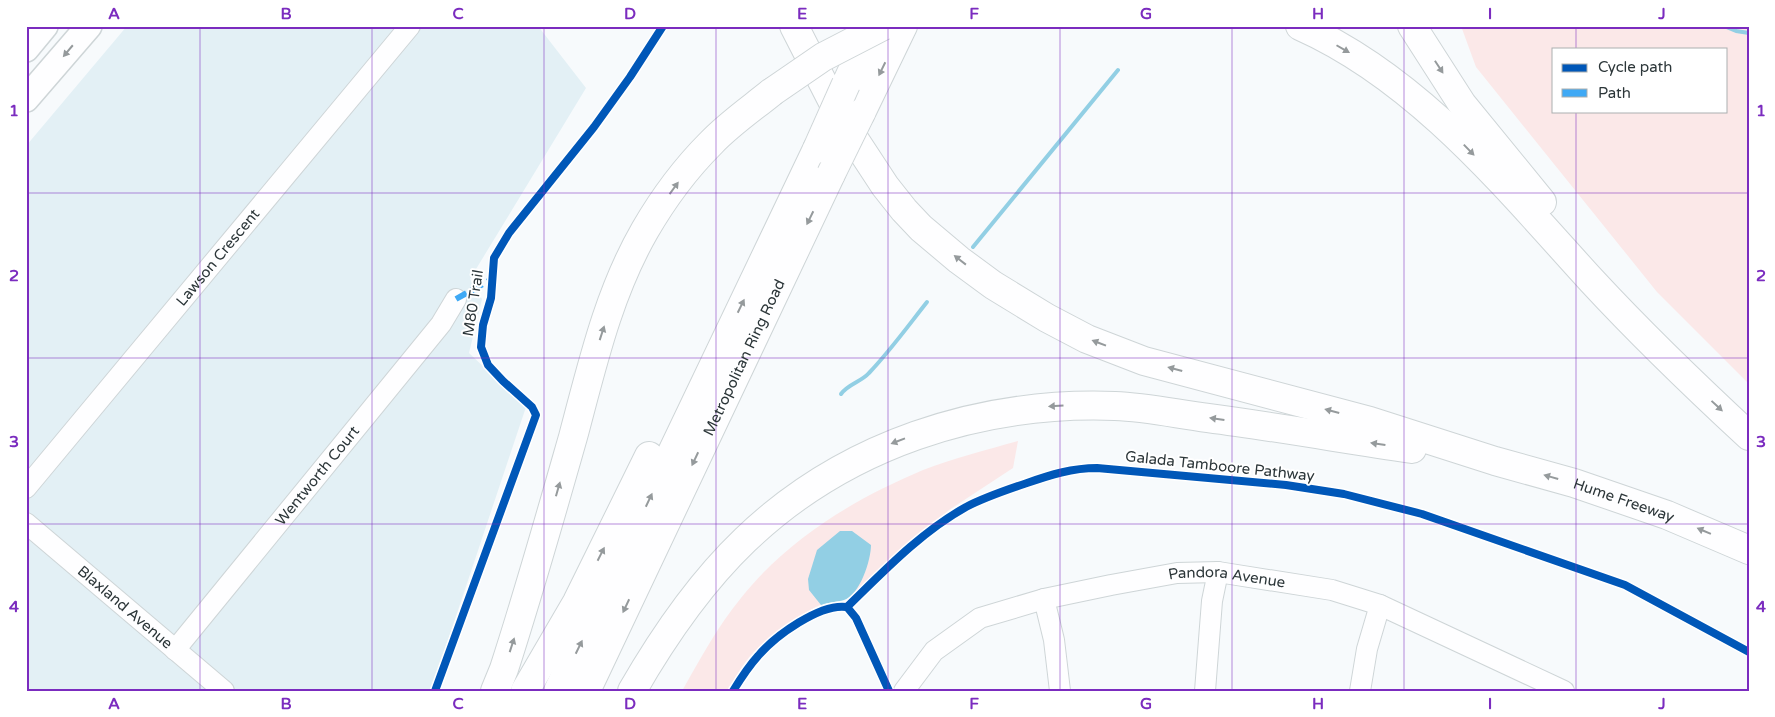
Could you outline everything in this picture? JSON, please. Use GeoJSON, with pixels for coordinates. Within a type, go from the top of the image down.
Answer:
{"type":"FeatureCollection","features":[{"type":"Feature","properties":{"kind":"highway"},"geometry":{"type":"LineString","coordinates":[[794,26],[843,122],[890,192],[921,228],[959,260],[1026,306],[1087,339],[1144,361],[1370,421],[1496,461]]}},
{"type":"Feature","properties":{"kind":"highway","name":"Metropolitan Ring Road"},"geometry":{"type":"LineString","coordinates":[[558,691],[817,149],[873,26]]}},
{"type":"Feature","properties":{"kind":"highway"},"geometry":{"type":"LineString","coordinates":[[495,691],[507,660],[543,543],[599,341],[613,299],[645,230],[686,170],[711,142],[772,92],[823,57],[883,26]]}},
{"type":"Feature","properties":{"kind":"highway","name":"Metropolitan Ring Road"},"geometry":{"type":"LineString","coordinates":[[586,691],[903,26]]}},
{"type":"Feature","properties":{"kind":"highway"},"geometry":{"type":"LineString","coordinates":[[1300,26],[1363,60],[1407,92],[1475,156],[1635,328],[1749,436]]}},
{"type":"Feature","properties":{"kind":"highway"},"geometry":{"type":"LineString","coordinates":[[1412,26],[1462,104],[1686,377]]}},
{"type":"Feature","properties":{"kind":"highway"},"geometry":{"type":"LineString","coordinates":[[525,691],[577,602],[650,456],[726,337]]}},
{"type":"Feature","properties":{"kind":"highway"},"geometry":{"type":"LineString","coordinates":[[632,691],[660,646],[715,572],[745,540],[781,509],[816,484],[856,460],[908,438],[960,421],[1044,407],[1117,406],[1496,461]]}},
{"type":"Feature","properties":{"kind":"highway","name":"Hume Freeway"},"geometry":{"type":"LineString","coordinates":[[1496,461],[1619,498],[1667,515],[1749,550]]}},
{"type":"Feature","properties":{"kind":"main road"},"geometry":{"type":"LineString","coordinates":[[26,49],[46,26]]}},
{"type":"Feature","properties":{"kind":"main road"},"geometry":{"type":"LineString","coordinates":[[26,99],[89,26]]}},
{"type":"Feature","properties":{"kind":"street","name":"Lawson Crescent"},"geometry":{"type":"LineString","coordinates":[[26,488],[410,26]]}},
{"type":"Feature","properties":{"kind":"street","name":"Wentworth Court"},"geometry":{"type":"LineString","coordinates":[[175,650],[441,324],[456,299]]}},
{"type":"Feature","properties":{"kind":"street","name":"Blaxland Avenue"},"geometry":{"type":"LineString","coordinates":[[26,523],[224,691]]}},
{"type":"Feature","properties":{"kind":"street","name":"Pandora Avenue"},"geometry":{"type":"LineString","coordinates":[[904,691],[934,651],[980,618],[1044,599],[1111,585],[1177,573],[1218,572],[1332,590],[1380,606],[1552,688]]}},
{"type":"Feature","properties":{"kind":"street"},"geometry":{"type":"LineString","coordinates":[[1205,691],[1212,601],[1218,572]]}},
{"type":"Feature","properties":{"kind":"street"},"geometry":{"type":"LineString","coordinates":[[1044,599],[1054,640],[1060,691]]}},
{"type":"Feature","properties":{"kind":"street"},"geometry":{"type":"LineString","coordinates":[[1360,691],[1367,649],[1380,606]]}},
{"type":"Feature","properties":{"kind":"shaded area"},"geometry":{"type":"Polygon","coordinates":[[[127,26],[538,26],[586,88],[470,279],[482,299],[469,353],[526,407],[431,691],[26,691],[26,146],[127,26]]]}},
{"type":"Feature","properties":{"kind":"shaded area"},"geometry":{"type":"Polygon","coordinates":[[[1461,26],[1749,26],[1749,384],[1657,292],[1476,67],[1461,26]]]}},
{"type":"Feature","properties":{"kind":"shaded area"},"geometry":{"type":"Polygon","coordinates":[[[1018,441],[1013,468],[949,510],[850,597],[820,605],[777,632],[750,656],[728,691],[682,691],[717,631],[741,598],[759,577],[801,539],[847,508],[897,481],[970,454],[1018,441]]]}},
{"type":"Feature","properties":{"kind":"water"},"geometry":{"type":"Polygon","coordinates":[[[840,531],[852,531],[871,545],[869,559],[860,584],[850,597],[821,605],[809,590],[808,579],[817,550],[840,531]]]}},
{"type":"Feature","properties":{"kind":"waterway"},"geometry":{"type":"LineString","coordinates":[[1724,26],[1736,31],[1749,33]]}},
{"type":"Feature","properties":{"kind":"waterway"},"geometry":{"type":"LineString","coordinates":[[973,247],[1118,70]]}},
{"type":"Feature","properties":{"kind":"waterway"},"geometry":{"type":"LineString","coordinates":[[841,394],[869,373],[927,302]]}},
{"type":"Feature","properties":{"kind":"marked path"},"geometry":{"type":"LineString","coordinates":[[456,299],[492,279]]}},
{"type":"Feature","properties":{"kind":"cycle path","name":"M80 Trail"},"geometry":{"type":"LineString","coordinates":[[435,691],[536,415],[532,407],[488,365],[481,347],[483,325],[491,298],[494,258],[509,233],[594,127],[630,77],[663,26]]}},
{"type":"Feature","properties":{"kind":"cycle path","name":"Galada Tamboore Pathway"},"geometry":{"type":"LineString","coordinates":[[847,607],[918,540],[966,507],[1036,480],[1079,469],[1097,468],[1286,485],[1344,494],[1422,514],[1625,585],[1749,652]]}},
{"type":"Feature","properties":{"kind":"cycle path"},"geometry":{"type":"LineString","coordinates":[[733,691],[758,656],[775,639],[811,615],[836,607],[847,607]]}},
{"type":"Feature","properties":{"kind":"cycle path"},"geometry":{"type":"LineString","coordinates":[[847,607],[856,618],[889,691]]}}]}
